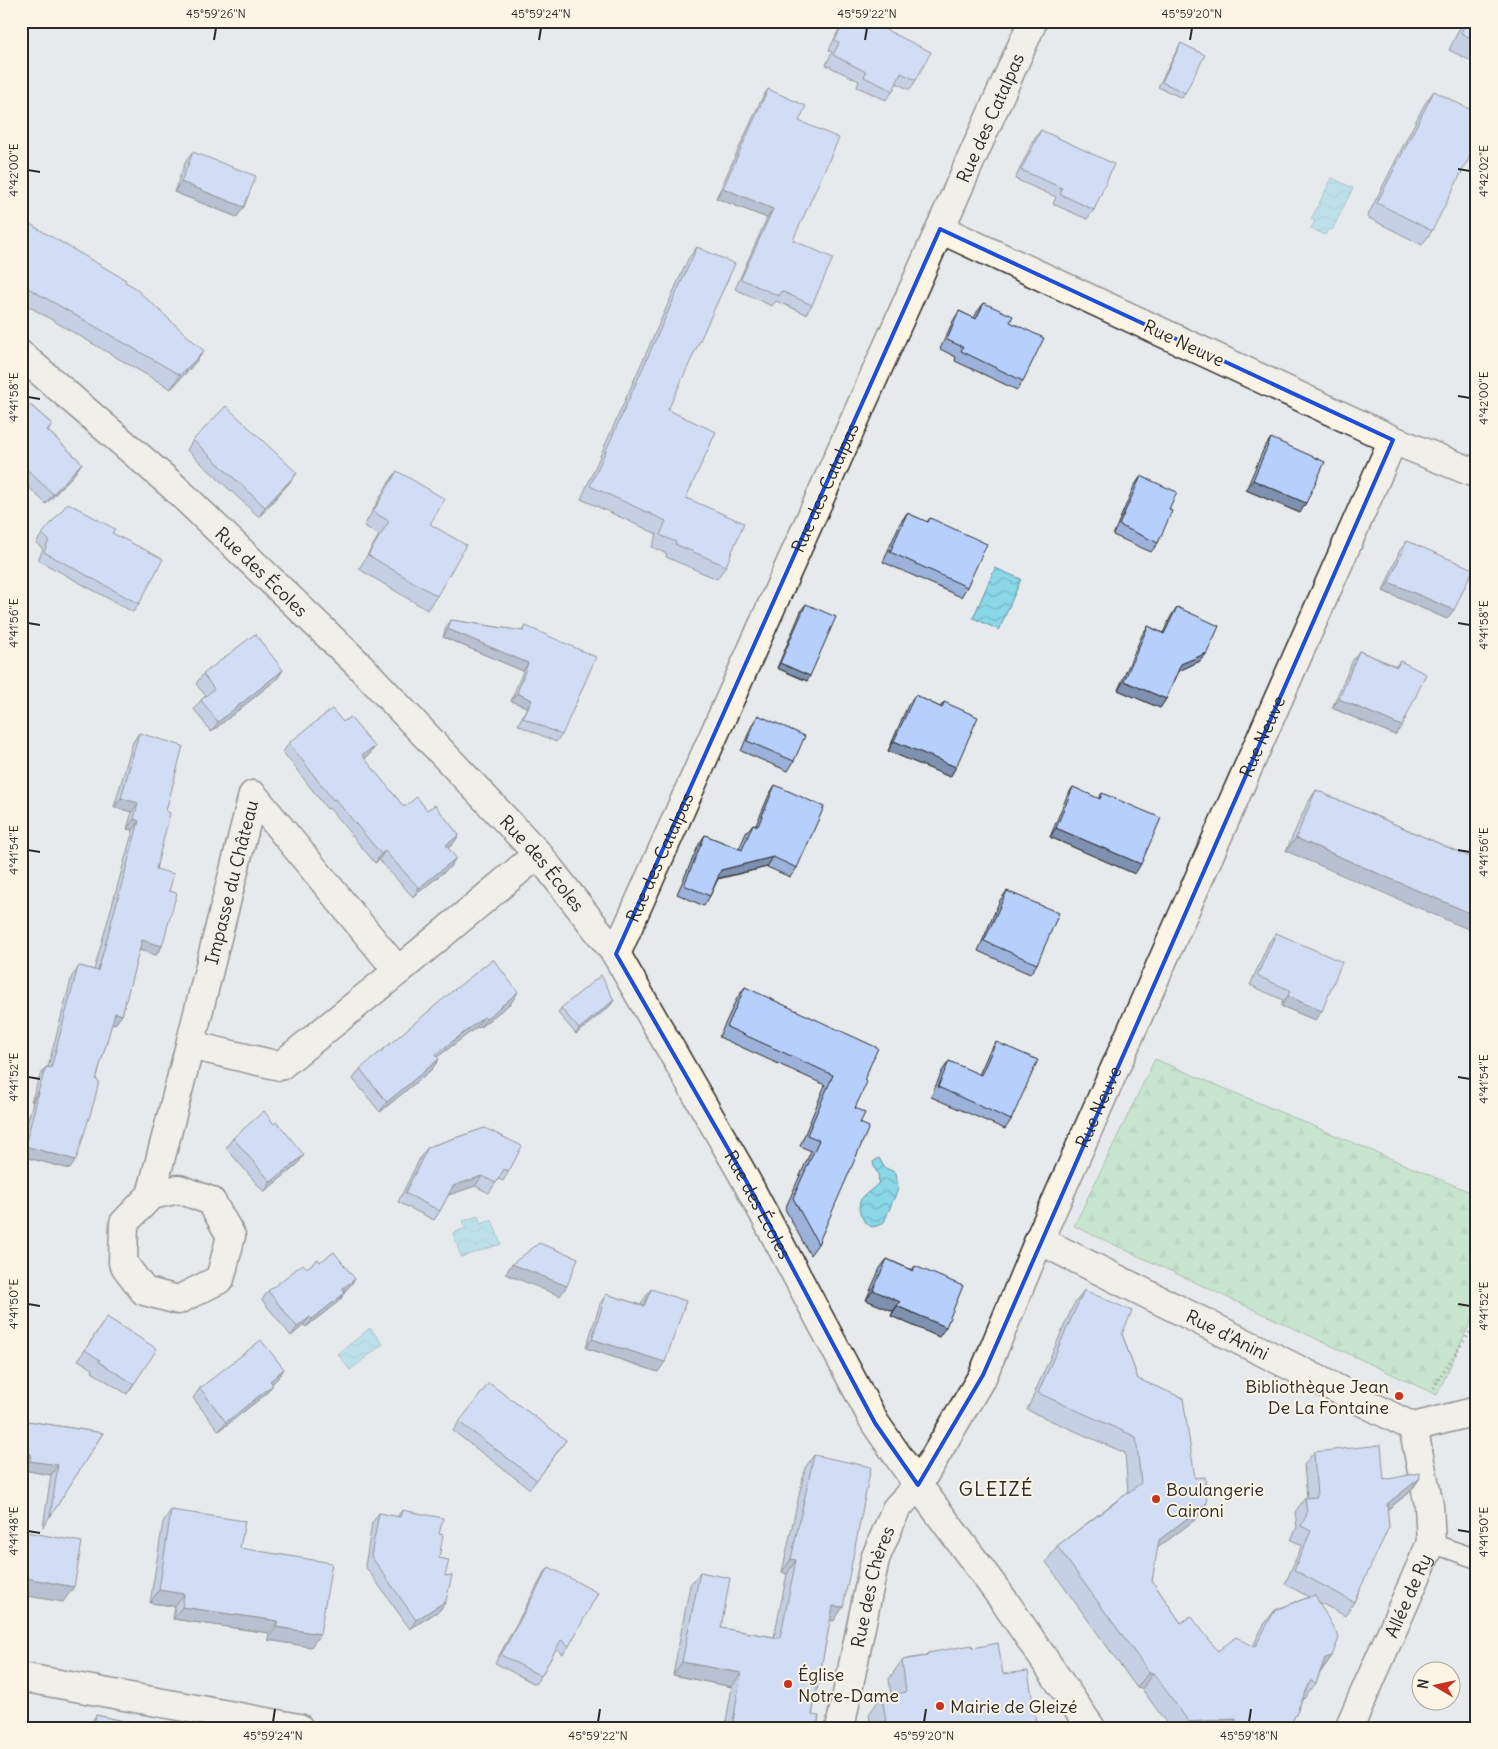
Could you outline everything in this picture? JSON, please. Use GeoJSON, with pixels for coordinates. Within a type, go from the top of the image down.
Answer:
{"type":"FeatureCollection","features":[{"type":"Feature","properties":{"kind":"street","name":"Rue des Catalpas"},"geometry":{"type":"LineString","coordinates":[[616,954],[1033,21]]}},
{"type":"Feature","properties":{"kind":"street","name":"Rue Neuve"},"geometry":{"type":"LineString","coordinates":[[918,1485],[982,1375],[1038,1240],[1393,440],[940,229]]}},
{"type":"Feature","properties":{"kind":"street","name":"Rue des Écoles"},"geometry":{"type":"LineString","coordinates":[[21,354],[173,486],[359,665],[538,854],[616,954],[742,1173],[875,1423],[1004,1602],[1091,1728]]}},
{"type":"Feature","properties":{"kind":"street"},"geometry":{"type":"LineString","coordinates":[[1393,440],[1477,474]]}},
{"type":"Feature","properties":{"kind":"street","name":"Impasse du Château"},"geometry":{"type":"LineString","coordinates":[[151,1194],[253,796],[398,971]]}},
{"type":"Feature","properties":{"kind":"street"},"geometry":{"type":"LineString","coordinates":[[190,1046],[280,1066],[398,971],[538,854]]}},
{"type":"Feature","properties":{"kind":"street","name":"Rue d'Anini"},"geometry":{"type":"LineString","coordinates":[[1038,1240],[1413,1428]]}},
{"type":"Feature","properties":{"kind":"street"},"geometry":{"type":"LineString","coordinates":[[1413,1428],[1477,1411]]}},
{"type":"Feature","properties":{"kind":"street","name":"Allée de Ry"},"geometry":{"type":"LineString","coordinates":[[1349,1728],[1431,1543],[1430,1505],[1413,1428]]}},
{"type":"Feature","properties":{"kind":"street","name":"Rue des Chères"},"geometry":{"type":"LineString","coordinates":[[840,1728],[875,1559],[896,1509],[918,1485]]}},
{"type":"Feature","properties":{"kind":"street"},"geometry":{"type":"LineString","coordinates":[[21,1677],[195,1718],[299,1728]]}},
{"type":"Feature","properties":{"kind":"lane"},"geometry":{"type":"LineString","coordinates":[[1431,1543],[1477,1559]]}},
{"type":"Feature","properties":{"kind":"path"},"geometry":{"type":"LineString","coordinates":[[1413,1428],[1442,1373],[1477,1322]]}},
{"type":"Feature","properties":{"kind":"highlighted area"},"geometry":{"type":"Polygon","coordinates":[[[940,229],[1393,440],[983,1375],[918,1485],[875,1423],[742,1173],[616,954],[940,229]]]}},
{"type":"Feature","properties":{"kind":"green space"},"geometry":{"type":"Polygon","coordinates":[[[1155,1059],[1477,1195],[1477,1308],[1437,1395],[1074,1226],[1155,1059]]]}},
{"type":"Feature","properties":{"kind":"water"},"geometry":{"type":"Polygon","coordinates":[[[1332,178],[1353,188],[1332,230],[1328,229],[1325,235],[1311,228],[1315,221],[1311,219],[1332,178]]]}},
{"type":"Feature","properties":{"kind":"water"},"geometry":{"type":"Polygon","coordinates":[[[995,568],[1021,579],[999,630],[973,618],[995,568]]]}},
{"type":"Feature","properties":{"kind":"water"},"geometry":{"type":"Polygon","coordinates":[[[879,1158],[884,1167],[896,1173],[898,1189],[884,1222],[872,1227],[865,1222],[859,1206],[865,1194],[878,1184],[879,1177],[873,1162],[879,1158]]]}},
{"type":"Feature","properties":{"kind":"water"},"geometry":{"type":"Polygon","coordinates":[[[478,1216],[481,1224],[492,1220],[501,1244],[461,1257],[453,1233],[466,1228],[463,1221],[478,1216]]]}},
{"type":"Feature","properties":{"kind":"water"},"geometry":{"type":"Polygon","coordinates":[[[370,1328],[383,1344],[350,1370],[338,1354],[370,1328]]]}},
{"type":"Feature","properties":{"kind":"building"},"geometry":{"type":"Polygon","coordinates":[[[845,21],[868,21],[931,52],[916,80],[901,73],[893,91],[864,77],[866,72],[833,55],[839,43],[835,40],[845,21]]]}},
{"type":"Feature","properties":{"kind":"building"},"geometry":{"type":"Polygon","coordinates":[[[1467,21],[1477,21],[1477,41],[1461,33],[1467,21]]]}},
{"type":"Feature","properties":{"kind":"building"},"geometry":{"type":"Polygon","coordinates":[[[1181,43],[1205,55],[1185,93],[1162,82],[1181,43]]]}},
{"type":"Feature","properties":{"kind":"building"},"geometry":{"type":"Polygon","coordinates":[[[768,89],[806,106],[799,121],[839,138],[793,240],[833,258],[812,305],[781,291],[779,296],[741,279],[773,209],[723,188],[768,89]]]}},
{"type":"Feature","properties":{"kind":"building"},"geometry":{"type":"Polygon","coordinates":[[[1434,91],[1477,113],[1477,142],[1432,231],[1377,203],[1434,91]]]}},
{"type":"Feature","properties":{"kind":"building"},"geometry":{"type":"Polygon","coordinates":[[[1041,130],[1114,164],[1094,210],[1060,194],[1062,188],[1021,170],[1041,130]]]}},
{"type":"Feature","properties":{"kind":"building"},"geometry":{"type":"Polygon","coordinates":[[[193,152],[256,176],[244,207],[181,182],[193,152]]]}},
{"type":"Feature","properties":{"kind":"building"},"geometry":{"type":"Polygon","coordinates":[[[21,219],[126,280],[125,282],[134,287],[204,351],[180,375],[21,284],[21,219]]]}},
{"type":"Feature","properties":{"kind":"building"},"geometry":{"type":"Polygon","coordinates":[[[697,247],[735,264],[668,410],[716,432],[686,498],[744,523],[726,566],[675,544],[676,542],[660,535],[666,521],[590,486],[697,247]]]}},
{"type":"Feature","properties":{"kind":"building"},"geometry":{"type":"Polygon","coordinates":[[[984,303],[1013,316],[1010,322],[1044,338],[1023,381],[961,351],[963,347],[947,340],[959,311],[976,319],[984,303]]]}},
{"type":"Feature","properties":{"kind":"building"},"geometry":{"type":"Polygon","coordinates":[[[21,397],[52,424],[47,430],[82,463],[53,494],[21,464],[21,454],[24,451],[21,449],[21,412],[23,410],[21,409],[21,397]]]}},
{"type":"Feature","properties":{"kind":"building"},"geometry":{"type":"Polygon","coordinates":[[[226,406],[297,473],[265,507],[193,440],[226,406]]]}},
{"type":"Feature","properties":{"kind":"building"},"geometry":{"type":"Polygon","coordinates":[[[1271,438],[1325,462],[1306,503],[1253,480],[1271,438]]]}},
{"type":"Feature","properties":{"kind":"building"},"geometry":{"type":"Polygon","coordinates":[[[397,471],[445,499],[430,524],[466,545],[437,596],[368,555],[389,521],[373,512],[397,471]]]}},
{"type":"Feature","properties":{"kind":"building"},"geometry":{"type":"Polygon","coordinates":[[[1141,476],[1177,492],[1169,509],[1172,511],[1158,543],[1119,525],[1141,476]]]}},
{"type":"Feature","properties":{"kind":"building"},"geometry":{"type":"Polygon","coordinates":[[[68,503],[115,529],[112,533],[163,559],[139,604],[44,552],[49,540],[42,534],[68,503]]]}},
{"type":"Feature","properties":{"kind":"building"},"geometry":{"type":"Polygon","coordinates":[[[907,513],[928,522],[930,518],[987,544],[967,587],[890,552],[907,513]]]}},
{"type":"Feature","properties":{"kind":"building"},"geometry":{"type":"Polygon","coordinates":[[[1407,541],[1473,569],[1454,610],[1389,582],[1407,541]]]}},
{"type":"Feature","properties":{"kind":"building"},"geometry":{"type":"Polygon","coordinates":[[[806,604],[836,617],[810,676],[780,663],[806,604]]]}},
{"type":"Feature","properties":{"kind":"building"},"geometry":{"type":"Polygon","coordinates":[[[1177,607],[1219,626],[1207,653],[1181,664],[1166,699],[1124,681],[1148,626],[1164,634],[1177,607]]]}},
{"type":"Feature","properties":{"kind":"building"},"geometry":{"type":"Polygon","coordinates":[[[451,620],[523,631],[526,626],[596,657],[562,735],[523,718],[532,700],[517,693],[528,663],[448,629],[451,620]]]}},
{"type":"Feature","properties":{"kind":"building"},"geometry":{"type":"Polygon","coordinates":[[[255,634],[283,670],[218,722],[201,700],[214,689],[203,674],[255,634]]]}},
{"type":"Feature","properties":{"kind":"building"},"geometry":{"type":"Polygon","coordinates":[[[1359,651],[1397,667],[1400,661],[1426,674],[1402,726],[1339,699],[1359,651]]]}},
{"type":"Feature","properties":{"kind":"building"},"geometry":{"type":"Polygon","coordinates":[[[915,695],[942,708],[944,702],[978,717],[956,767],[894,741],[915,695]]]}},
{"type":"Feature","properties":{"kind":"building"},"geometry":{"type":"Polygon","coordinates":[[[332,709],[343,722],[350,717],[375,747],[362,755],[404,807],[417,797],[427,810],[435,805],[459,835],[446,845],[456,858],[419,888],[385,851],[381,854],[335,799],[333,800],[289,743],[332,709]]]}},
{"type":"Feature","properties":{"kind":"building"},"geometry":{"type":"Polygon","coordinates":[[[758,715],[805,736],[794,761],[747,741],[758,715]]]}},
{"type":"Feature","properties":{"kind":"building"},"geometry":{"type":"Polygon","coordinates":[[[139,733],[183,746],[166,811],[170,813],[156,869],[174,874],[169,891],[177,893],[162,946],[142,940],[122,1015],[115,1013],[96,1080],[99,1081],[94,1102],[76,1160],[25,1146],[38,1092],[46,1067],[51,1068],[78,967],[98,971],[139,821],[134,819],[138,803],[121,798],[139,733]]]}},
{"type":"Feature","properties":{"kind":"building"},"geometry":{"type":"Polygon","coordinates":[[[775,785],[824,807],[797,868],[773,857],[721,870],[710,896],[684,885],[705,835],[742,850],[753,824],[758,826],[775,785]]]}},
{"type":"Feature","properties":{"kind":"building"},"geometry":{"type":"Polygon","coordinates":[[[1073,787],[1100,799],[1102,793],[1161,818],[1141,864],[1056,828],[1073,787]]]}},
{"type":"Feature","properties":{"kind":"building"},"geometry":{"type":"Polygon","coordinates":[[[1316,790],[1477,860],[1477,916],[1296,838],[1316,790]]]}},
{"type":"Feature","properties":{"kind":"building"},"geometry":{"type":"Polygon","coordinates":[[[1007,891],[1059,913],[1037,964],[984,941],[1007,891]]]}},
{"type":"Feature","properties":{"kind":"building"},"geometry":{"type":"Polygon","coordinates":[[[1276,933],[1342,962],[1322,1011],[1288,996],[1290,990],[1257,976],[1276,933]]]}},
{"type":"Feature","properties":{"kind":"building"},"geometry":{"type":"Polygon","coordinates":[[[493,959],[518,992],[486,1019],[484,1017],[435,1055],[439,1059],[387,1102],[360,1069],[493,959]]]}},
{"type":"Feature","properties":{"kind":"building"},"geometry":{"type":"Polygon","coordinates":[[[601,975],[614,1000],[579,1029],[561,1008],[601,975]]]}},
{"type":"Feature","properties":{"kind":"building"},"geometry":{"type":"Polygon","coordinates":[[[745,987],[878,1048],[864,1080],[867,1082],[855,1108],[865,1113],[860,1123],[869,1127],[818,1244],[793,1198],[819,1140],[807,1135],[833,1075],[727,1027],[745,987]]]}},
{"type":"Feature","properties":{"kind":"building"},"geometry":{"type":"Polygon","coordinates":[[[996,1042],[1038,1060],[1011,1120],[938,1087],[949,1061],[981,1075],[996,1042]]]}},
{"type":"Feature","properties":{"kind":"building"},"geometry":{"type":"Polygon","coordinates":[[[264,1111],[274,1124],[277,1122],[304,1155],[271,1182],[233,1138],[264,1111]]]}},
{"type":"Feature","properties":{"kind":"building"},"geometry":{"type":"Polygon","coordinates":[[[485,1128],[522,1146],[509,1171],[504,1169],[496,1183],[482,1176],[453,1186],[440,1211],[405,1193],[428,1147],[485,1128]]]}},
{"type":"Feature","properties":{"kind":"building"},"geometry":{"type":"Polygon","coordinates":[[[539,1243],[578,1258],[567,1286],[512,1264],[539,1243]]]}},
{"type":"Feature","properties":{"kind":"building"},"geometry":{"type":"Polygon","coordinates":[[[334,1252],[355,1279],[342,1289],[345,1293],[312,1319],[310,1317],[297,1327],[268,1291],[303,1264],[307,1268],[318,1259],[320,1262],[334,1252]]]}},
{"type":"Feature","properties":{"kind":"building"},"geometry":{"type":"Polygon","coordinates":[[[887,1259],[913,1271],[915,1266],[963,1286],[946,1327],[897,1306],[900,1302],[873,1290],[887,1259]]]}},
{"type":"Feature","properties":{"kind":"building"},"geometry":{"type":"Polygon","coordinates":[[[651,1289],[686,1301],[665,1362],[592,1339],[606,1294],[644,1306],[651,1289]]]}},
{"type":"Feature","properties":{"kind":"building"},"geometry":{"type":"Polygon","coordinates":[[[21,1290],[30,1319],[21,1321],[21,1290]]]}},
{"type":"Feature","properties":{"kind":"building"},"geometry":{"type":"Polygon","coordinates":[[[1084,1290],[1132,1311],[1122,1334],[1138,1379],[1183,1398],[1195,1478],[1205,1477],[1207,1503],[1159,1540],[1152,1581],[1181,1623],[1191,1616],[1218,1651],[1236,1637],[1255,1647],[1275,1610],[1315,1595],[1339,1638],[1332,1656],[1325,1658],[1316,1683],[1311,1680],[1292,1722],[1235,1728],[1236,1719],[1189,1722],[1153,1673],[1149,1672],[1057,1546],[1141,1483],[1136,1437],[1038,1393],[1084,1290]]]}},
{"type":"Feature","properties":{"kind":"building"},"geometry":{"type":"Polygon","coordinates":[[[107,1317],[157,1349],[134,1384],[99,1362],[100,1360],[85,1350],[107,1317]]]}},
{"type":"Feature","properties":{"kind":"building"},"geometry":{"type":"Polygon","coordinates":[[[261,1340],[284,1369],[270,1381],[273,1385],[226,1422],[200,1388],[261,1340]]]}},
{"type":"Feature","properties":{"kind":"building"},"geometry":{"type":"Polygon","coordinates":[[[489,1383],[566,1440],[537,1480],[459,1422],[489,1383]]]}},
{"type":"Feature","properties":{"kind":"building"},"geometry":{"type":"Polygon","coordinates":[[[21,1420],[103,1433],[50,1517],[58,1465],[30,1461],[31,1454],[21,1452],[21,1420]]]}},
{"type":"Feature","properties":{"kind":"building"},"geometry":{"type":"Polygon","coordinates":[[[1381,1445],[1384,1480],[1419,1473],[1420,1478],[1387,1504],[1389,1527],[1354,1602],[1294,1570],[1311,1531],[1301,1526],[1307,1514],[1305,1498],[1317,1497],[1314,1452],[1381,1445]]]}},
{"type":"Feature","properties":{"kind":"building"},"geometry":{"type":"Polygon","coordinates":[[[814,1455],[871,1467],[843,1607],[833,1606],[812,1715],[819,1716],[817,1728],[732,1728],[741,1673],[682,1662],[700,1572],[730,1578],[721,1628],[780,1638],[796,1560],[791,1559],[814,1455]]]}},
{"type":"Feature","properties":{"kind":"building"},"geometry":{"type":"Polygon","coordinates":[[[171,1510],[245,1521],[240,1548],[332,1563],[320,1634],[276,1627],[278,1621],[182,1607],[184,1594],[159,1590],[171,1510]]]}},
{"type":"Feature","properties":{"kind":"building"},"geometry":{"type":"Polygon","coordinates":[[[402,1510],[443,1518],[439,1534],[443,1535],[439,1558],[449,1560],[445,1576],[452,1575],[446,1601],[416,1620],[371,1556],[379,1513],[400,1517],[402,1510]]]}},
{"type":"Feature","properties":{"kind":"building"},"geometry":{"type":"Polygon","coordinates":[[[21,1531],[82,1542],[74,1587],[21,1577],[21,1531]]]}},
{"type":"Feature","properties":{"kind":"building"},"geometry":{"type":"Polygon","coordinates":[[[549,1567],[598,1593],[569,1646],[561,1640],[541,1676],[501,1655],[549,1567]]]}},
{"type":"Feature","properties":{"kind":"building"},"geometry":{"type":"Polygon","coordinates":[[[998,1643],[1003,1674],[1028,1671],[1037,1728],[887,1728],[882,1696],[906,1692],[902,1660],[972,1645],[973,1648],[998,1643]]]}},
{"type":"Feature","properties":{"kind":"building"},"geometry":{"type":"Polygon","coordinates":[[[21,1699],[29,1700],[25,1728],[21,1728],[21,1699]]]}},
{"type":"Feature","properties":{"kind":"building"},"geometry":{"type":"Polygon","coordinates":[[[96,1715],[155,1728],[93,1728],[96,1715]]]}},
{"type":"Feature","properties":{"kind":"place","name":"Bibliothèque Jean De La Fontaine"},"geometry":{"type":"Point","coordinates":[1399,1396]}},
{"type":"Feature","properties":{"kind":"place","name":"Boulangerie Caironi"},"geometry":{"type":"Point","coordinates":[1156,1499]}},
{"type":"Feature","properties":{"kind":"place","name":"Église Notre-Dame"},"geometry":{"type":"Point","coordinates":[788,1684]}},
{"type":"Feature","properties":{"kind":"place","name":"Mairie de Gleizé"},"geometry":{"type":"Point","coordinates":[940,1706]}},
{"type":"Feature","properties":{"kind":"district","name":"GLEIZÉ"},"geometry":{"type":"Point","coordinates":[996,1488]}}]}
